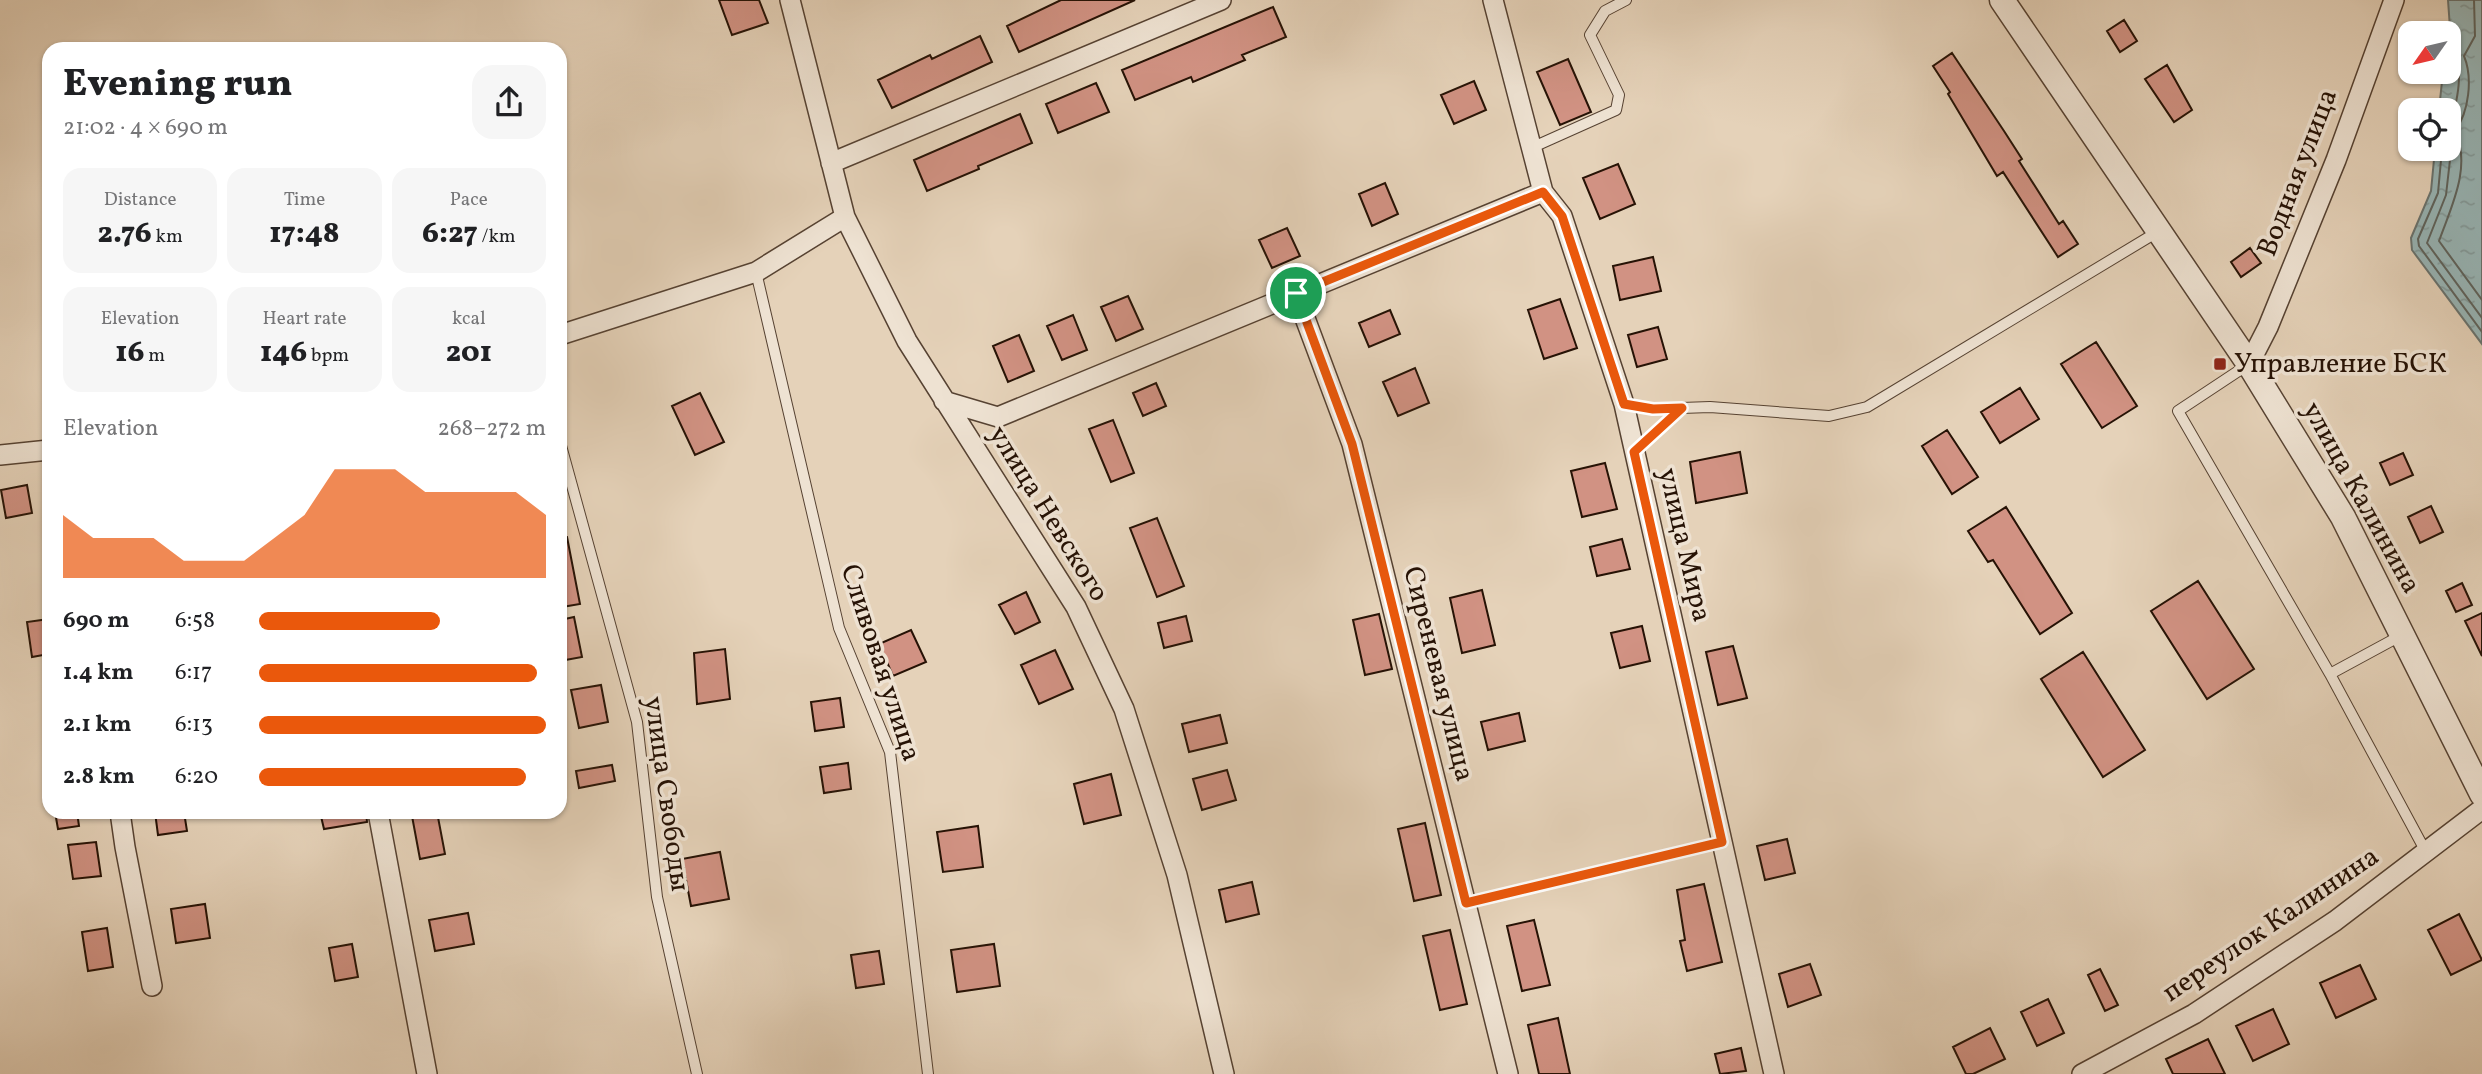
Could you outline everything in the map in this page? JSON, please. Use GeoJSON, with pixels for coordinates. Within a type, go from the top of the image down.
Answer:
{"type":"FeatureCollection","features":[{"type":"Feature","properties":{"kind":"street","name":"улица Невского"},"geometry":{"type":"LineString","coordinates":[[790,0],[845,218],[906,341],[1076,607],[1124,709],[1177,876],[1224,1074]]}},
{"type":"Feature","properties":{"kind":"street"},"geometry":{"type":"LineString","coordinates":[[831,163],[1221,0]]}},
{"type":"Feature","properties":{"kind":"street","name":"улица Мира"},"geometry":{"type":"LineString","coordinates":[[1493,0],[1543,192],[1562,216],[1624,404],[1774,1074]]}},
{"type":"Feature","properties":{"kind":"street","name":"улица Калинина"},"geometry":{"type":"LineString","coordinates":[[2003,0],[2249,364],[2343,517],[2482,794]]}},
{"type":"Feature","properties":{"kind":"street","name":"Водная улица"},"geometry":{"type":"LineString","coordinates":[[2249,364],[2268,327],[2336,160],[2393,0]]}},
{"type":"Feature","properties":{"kind":"street"},"geometry":{"type":"LineString","coordinates":[[944,401],[998,417],[1543,192]]}},
{"type":"Feature","properties":{"kind":"street"},"geometry":{"type":"LineString","coordinates":[[567,333],[756,272],[845,218]]}},
{"type":"Feature","properties":{"kind":"street","name":"Сиреневая улица"},"geometry":{"type":"LineString","coordinates":[[1296,293],[1352,444],[1508,1074]]}},
{"type":"Feature","properties":{"kind":"street"},"geometry":{"type":"LineString","coordinates":[[0,456],[42,451]]}},
{"type":"Feature","properties":{"kind":"street","name":"переулок Калинина"},"geometry":{"type":"LineString","coordinates":[[2082,1074],[2194,1014],[2336,921],[2482,809]]}},
{"type":"Feature","properties":{"kind":"street"},"geometry":{"type":"LineString","coordinates":[[121,819],[152,986]]}},
{"type":"Feature","properties":{"kind":"street"},"geometry":{"type":"LineString","coordinates":[[379,819],[427,1074]]}},
{"type":"Feature","properties":{"kind":"lane"},"geometry":{"type":"LineString","coordinates":[[1531,148],[1615,110],[1619,95],[1590,35],[1605,11],[1626,0]]}},
{"type":"Feature","properties":{"kind":"lane"},"geometry":{"type":"LineString","coordinates":[[1624,404],[1653,409],[1710,407],[1829,416],[1867,407],[2159,231]]}},
{"type":"Feature","properties":{"kind":"lane","name":"Сливовая улица"},"geometry":{"type":"LineString","coordinates":[[756,272],[839,628],[890,752],[928,1074]]}},
{"type":"Feature","properties":{"kind":"lane"},"geometry":{"type":"LineString","coordinates":[[2249,364],[2178,411],[2330,674],[2426,852]]}},
{"type":"Feature","properties":{"kind":"lane"},"geometry":{"type":"LineString","coordinates":[[1634,452],[1682,408]]}},
{"type":"Feature","properties":{"kind":"lane","name":"улица Свободы"},"geometry":{"type":"LineString","coordinates":[[567,467],[637,722],[657,897],[697,1074]]}},
{"type":"Feature","properties":{"kind":"lane"},"geometry":{"type":"LineString","coordinates":[[2330,674],[2402,635]]}},
{"type":"Feature","properties":{"kind":"lane"},"geometry":{"type":"LineString","coordinates":[[1466,903],[1722,842]]}},
{"type":"Feature","properties":{"kind":"water"},"geometry":{"type":"Polygon","coordinates":[[[2448,0],[2482,0],[2482,344],[2412,250],[2411,238],[2431,191],[2434,161],[2461,161],[2461,98],[2440,98],[2442,84],[2461,84],[2461,21],[2450,21],[2448,0]]]}},
{"type":"Feature","properties":{"kind":"building"},"geometry":{"type":"Polygon","coordinates":[[[719,0],[759,0],[768,23],[732,35],[719,0]]]}},
{"type":"Feature","properties":{"kind":"building"},"geometry":{"type":"Polygon","coordinates":[[[1061,0],[1135,0],[1019,52],[1007,26],[1061,0]]]}},
{"type":"Feature","properties":{"kind":"building"},"geometry":{"type":"Polygon","coordinates":[[[1273,7],[1286,37],[1242,55],[1245,60],[1193,82],[1191,77],[1135,100],[1122,70],[1273,7]]]}},
{"type":"Feature","properties":{"kind":"building"},"geometry":{"type":"Polygon","coordinates":[[[2124,20],[2137,41],[2120,52],[2107,31],[2124,20]]]}},
{"type":"Feature","properties":{"kind":"building"},"geometry":{"type":"Polygon","coordinates":[[[980,36],[992,62],[892,108],[878,80],[930,55],[932,59],[980,36]]]}},
{"type":"Feature","properties":{"kind":"building"},"geometry":{"type":"Polygon","coordinates":[[[1952,53],[2022,159],[2019,161],[2059,224],[2063,221],[2078,244],[2058,257],[2003,172],[1997,176],[1933,66],[1952,53]]]}},
{"type":"Feature","properties":{"kind":"building"},"geometry":{"type":"Polygon","coordinates":[[[1568,59],[1591,112],[1560,125],[1537,72],[1568,59]]]}},
{"type":"Feature","properties":{"kind":"building"},"geometry":{"type":"Polygon","coordinates":[[[2167,65],[2192,110],[2174,122],[2145,79],[2167,65]]]}},
{"type":"Feature","properties":{"kind":"building"},"geometry":{"type":"Polygon","coordinates":[[[1474,81],[1486,110],[1454,124],[1441,95],[1474,81]]]}},
{"type":"Feature","properties":{"kind":"building"},"geometry":{"type":"Polygon","coordinates":[[[1096,83],[1109,112],[1058,133],[1046,104],[1096,83]]]}},
{"type":"Feature","properties":{"kind":"building"},"geometry":{"type":"Polygon","coordinates":[[[1020,114],[1032,143],[927,191],[914,160],[1020,114]]]}},
{"type":"Feature","properties":{"kind":"building"},"geometry":{"type":"Polygon","coordinates":[[[1618,164],[1635,204],[1600,219],[1583,178],[1618,164]]]}},
{"type":"Feature","properties":{"kind":"building"},"geometry":{"type":"Polygon","coordinates":[[[1385,183],[1398,214],[1372,226],[1359,194],[1385,183]]]}},
{"type":"Feature","properties":{"kind":"building"},"geometry":{"type":"Polygon","coordinates":[[[1287,228],[1300,256],[1272,268],[1259,240],[1287,228]]]}},
{"type":"Feature","properties":{"kind":"building"},"geometry":{"type":"Polygon","coordinates":[[[2250,248],[2261,263],[2241,277],[2231,262],[2250,248]]]}},
{"type":"Feature","properties":{"kind":"building"},"geometry":{"type":"Polygon","coordinates":[[[1653,257],[1661,291],[1620,300],[1613,266],[1653,257]]]}},
{"type":"Feature","properties":{"kind":"building"},"geometry":{"type":"Polygon","coordinates":[[[1128,296],[1143,329],[1116,341],[1101,307],[1128,296]]]}},
{"type":"Feature","properties":{"kind":"building"},"geometry":{"type":"Polygon","coordinates":[[[1560,299],[1577,348],[1544,359],[1528,310],[1560,299]]]}},
{"type":"Feature","properties":{"kind":"building"},"geometry":{"type":"Polygon","coordinates":[[[1390,310],[1400,334],[1369,347],[1359,323],[1390,310]]]}},
{"type":"Feature","properties":{"kind":"building"},"geometry":{"type":"Polygon","coordinates":[[[1073,315],[1087,350],[1062,360],[1047,326],[1073,315]]]}},
{"type":"Feature","properties":{"kind":"building"},"geometry":{"type":"Polygon","coordinates":[[[1658,327],[1667,359],[1637,367],[1628,335],[1658,327]]]}},
{"type":"Feature","properties":{"kind":"building"},"geometry":{"type":"Polygon","coordinates":[[[1019,335],[1034,371],[1008,382],[993,346],[1019,335]]]}},
{"type":"Feature","properties":{"kind":"building"},"geometry":{"type":"Polygon","coordinates":[[[2096,342],[2137,406],[2102,428],[2061,364],[2096,342]]]}},
{"type":"Feature","properties":{"kind":"building"},"geometry":{"type":"Polygon","coordinates":[[[1415,368],[1429,403],[1398,416],[1383,382],[1415,368]]]}},
{"type":"Feature","properties":{"kind":"building"},"geometry":{"type":"Polygon","coordinates":[[[1156,383],[1166,406],[1143,416],[1133,393],[1156,383]]]}},
{"type":"Feature","properties":{"kind":"building"},"geometry":{"type":"Polygon","coordinates":[[[2020,388],[2039,419],[2000,443],[1981,412],[2020,388]]]}},
{"type":"Feature","properties":{"kind":"building"},"geometry":{"type":"Polygon","coordinates":[[[700,393],[724,442],[695,455],[672,406],[700,393]]]}},
{"type":"Feature","properties":{"kind":"building"},"geometry":{"type":"Polygon","coordinates":[[[1113,420],[1134,473],[1111,482],[1089,429],[1113,420]]]}},
{"type":"Feature","properties":{"kind":"building"},"geometry":{"type":"Polygon","coordinates":[[[1947,430],[1978,477],[1952,494],[1922,446],[1947,430]]]}},
{"type":"Feature","properties":{"kind":"building"},"geometry":{"type":"Polygon","coordinates":[[[1740,452],[1747,493],[1696,503],[1690,462],[1740,452]]]}},
{"type":"Feature","properties":{"kind":"building"},"geometry":{"type":"Polygon","coordinates":[[[2403,453],[2413,475],[2390,485],[2380,463],[2403,453]]]}},
{"type":"Feature","properties":{"kind":"building"},"geometry":{"type":"Polygon","coordinates":[[[1605,463],[1617,509],[1582,517],[1571,471],[1605,463]]]}},
{"type":"Feature","properties":{"kind":"building"},"geometry":{"type":"Polygon","coordinates":[[[27,485],[32,513],[6,518],[1,490],[27,485]]]}},
{"type":"Feature","properties":{"kind":"building"},"geometry":{"type":"Polygon","coordinates":[[[2431,506],[2443,532],[2420,543],[2408,517],[2431,506]]]}},
{"type":"Feature","properties":{"kind":"building"},"geometry":{"type":"Polygon","coordinates":[[[2006,507],[2072,613],[2040,634],[1993,560],[1988,562],[1968,531],[2006,507]]]}},
{"type":"Feature","properties":{"kind":"building"},"geometry":{"type":"Polygon","coordinates":[[[1157,518],[1184,586],[1157,597],[1130,528],[1157,518]]]}},
{"type":"Feature","properties":{"kind":"building"},"geometry":{"type":"Polygon","coordinates":[[[567,537],[580,604],[567,606],[567,537]]]}},
{"type":"Feature","properties":{"kind":"building"},"geometry":{"type":"Polygon","coordinates":[[[1622,539],[1630,569],[1597,576],[1590,547],[1622,539]]]}},
{"type":"Feature","properties":{"kind":"building"},"geometry":{"type":"Polygon","coordinates":[[[2198,581],[2254,669],[2207,699],[2151,611],[2198,581]]]}},
{"type":"Feature","properties":{"kind":"building"},"geometry":{"type":"Polygon","coordinates":[[[2462,583],[2472,605],[2456,612],[2446,591],[2462,583]]]}},
{"type":"Feature","properties":{"kind":"building"},"geometry":{"type":"Polygon","coordinates":[[[1482,590],[1495,645],[1462,653],[1450,598],[1482,590]]]}},
{"type":"Feature","properties":{"kind":"building"},"geometry":{"type":"Polygon","coordinates":[[[1026,592],[1040,622],[1015,634],[999,605],[1026,592]]]}},
{"type":"Feature","properties":{"kind":"building"},"geometry":{"type":"Polygon","coordinates":[[[2482,613],[2482,656],[2465,621],[2482,613]]]}},
{"type":"Feature","properties":{"kind":"building"},"geometry":{"type":"Polygon","coordinates":[[[1379,614],[1392,669],[1365,675],[1353,620],[1379,614]]]}},
{"type":"Feature","properties":{"kind":"building"},"geometry":{"type":"Polygon","coordinates":[[[1186,616],[1192,641],[1164,648],[1158,623],[1186,616]]]}},
{"type":"Feature","properties":{"kind":"building"},"geometry":{"type":"Polygon","coordinates":[[[574,617],[582,657],[567,660],[567,618],[574,617]]]}},
{"type":"Feature","properties":{"kind":"building"},"geometry":{"type":"Polygon","coordinates":[[[42,620],[42,655],[32,657],[27,622],[42,620]]]}},
{"type":"Feature","properties":{"kind":"building"},"geometry":{"type":"Polygon","coordinates":[[[1642,626],[1650,661],[1620,668],[1611,633],[1642,626]]]}},
{"type":"Feature","properties":{"kind":"building"},"geometry":{"type":"Polygon","coordinates":[[[911,630],[926,662],[893,676],[879,644],[911,630]]]}},
{"type":"Feature","properties":{"kind":"building"},"geometry":{"type":"Polygon","coordinates":[[[1733,646],[1747,698],[1718,705],[1706,652],[1733,646]]]}},
{"type":"Feature","properties":{"kind":"building"},"geometry":{"type":"Polygon","coordinates":[[[725,649],[730,699],[697,704],[694,653],[725,649]]]}},
{"type":"Feature","properties":{"kind":"building"},"geometry":{"type":"Polygon","coordinates":[[[1055,650],[1073,689],[1039,704],[1021,665],[1055,650]]]}},
{"type":"Feature","properties":{"kind":"building"},"geometry":{"type":"Polygon","coordinates":[[[2083,652],[2145,750],[2103,777],[2041,679],[2083,652]]]}},
{"type":"Feature","properties":{"kind":"building"},"geometry":{"type":"Polygon","coordinates":[[[601,685],[608,722],[579,728],[571,690],[601,685]]]}},
{"type":"Feature","properties":{"kind":"building"},"geometry":{"type":"Polygon","coordinates":[[[840,698],[844,727],[815,731],[811,702],[840,698]]]}},
{"type":"Feature","properties":{"kind":"building"},"geometry":{"type":"Polygon","coordinates":[[[1519,713],[1525,741],[1488,750],[1481,722],[1519,713]]]}},
{"type":"Feature","properties":{"kind":"building"},"geometry":{"type":"Polygon","coordinates":[[[1220,715],[1227,743],[1189,752],[1182,724],[1220,715]]]}},
{"type":"Feature","properties":{"kind":"building"},"geometry":{"type":"Polygon","coordinates":[[[848,763],[851,789],[824,793],[820,767],[848,763]]]}},
{"type":"Feature","properties":{"kind":"building"},"geometry":{"type":"Polygon","coordinates":[[[612,765],[615,781],[579,788],[576,771],[612,765]]]}},
{"type":"Feature","properties":{"kind":"building"},"geometry":{"type":"Polygon","coordinates":[[[1227,770],[1236,800],[1202,810],[1193,779],[1227,770]]]}},
{"type":"Feature","properties":{"kind":"building"},"geometry":{"type":"Polygon","coordinates":[[[1111,774],[1121,815],[1084,824],[1074,784],[1111,774]]]}},
{"type":"Feature","properties":{"kind":"building"},"geometry":{"type":"Polygon","coordinates":[[[56,819],[78,819],[79,826],[58,829],[56,819]]]}},
{"type":"Feature","properties":{"kind":"building"},"geometry":{"type":"Polygon","coordinates":[[[156,819],[185,819],[187,831],[158,835],[156,819]]]}},
{"type":"Feature","properties":{"kind":"building"},"geometry":{"type":"Polygon","coordinates":[[[322,819],[367,819],[367,822],[324,829],[322,819]]]}},
{"type":"Feature","properties":{"kind":"building"},"geometry":{"type":"Polygon","coordinates":[[[413,819],[438,819],[445,854],[420,859],[413,819]]]}},
{"type":"Feature","properties":{"kind":"building"},"geometry":{"type":"Polygon","coordinates":[[[1425,823],[1441,895],[1414,901],[1398,829],[1425,823]]]}},
{"type":"Feature","properties":{"kind":"building"},"geometry":{"type":"Polygon","coordinates":[[[978,826],[983,867],[943,872],[937,832],[978,826]]]}},
{"type":"Feature","properties":{"kind":"building"},"geometry":{"type":"Polygon","coordinates":[[[1787,839],[1795,873],[1765,880],[1757,846],[1787,839]]]}},
{"type":"Feature","properties":{"kind":"building"},"geometry":{"type":"Polygon","coordinates":[[[96,842],[101,876],[73,879],[68,845],[96,842]]]}},
{"type":"Feature","properties":{"kind":"building"},"geometry":{"type":"Polygon","coordinates":[[[720,852],[729,899],[691,906],[682,859],[720,852]]]}},
{"type":"Feature","properties":{"kind":"building"},"geometry":{"type":"Polygon","coordinates":[[[1252,882],[1259,914],[1226,922],[1219,890],[1252,882]]]}},
{"type":"Feature","properties":{"kind":"building"},"geometry":{"type":"Polygon","coordinates":[[[1704,884],[1722,962],[1687,971],[1680,941],[1685,940],[1677,890],[1704,884]]]}},
{"type":"Feature","properties":{"kind":"building"},"geometry":{"type":"Polygon","coordinates":[[[205,904],[210,938],[176,943],[171,909],[205,904]]]}},
{"type":"Feature","properties":{"kind":"building"},"geometry":{"type":"Polygon","coordinates":[[[468,913],[474,944],[435,951],[429,920],[468,913]]]}},
{"type":"Feature","properties":{"kind":"building"},"geometry":{"type":"Polygon","coordinates":[[[2459,914],[2482,960],[2451,975],[2428,930],[2459,914]]]}},
{"type":"Feature","properties":{"kind":"building"},"geometry":{"type":"Polygon","coordinates":[[[1534,920],[1550,985],[1522,991],[1507,926],[1534,920]]]}},
{"type":"Feature","properties":{"kind":"building"},"geometry":{"type":"Polygon","coordinates":[[[107,928],[113,967],[88,971],[82,932],[107,928]]]}},
{"type":"Feature","properties":{"kind":"building"},"geometry":{"type":"Polygon","coordinates":[[[1450,930],[1467,1004],[1440,1010],[1423,936],[1450,930]]]}},
{"type":"Feature","properties":{"kind":"building"},"geometry":{"type":"Polygon","coordinates":[[[352,944],[358,977],[335,981],[329,948],[352,944]]]}},
{"type":"Feature","properties":{"kind":"building"},"geometry":{"type":"Polygon","coordinates":[[[994,944],[1000,986],[957,992],[951,950],[994,944]]]}},
{"type":"Feature","properties":{"kind":"building"},"geometry":{"type":"Polygon","coordinates":[[[879,951],[884,984],[856,988],[851,955],[879,951]]]}},
{"type":"Feature","properties":{"kind":"building"},"geometry":{"type":"Polygon","coordinates":[[[1810,964],[1821,995],[1788,1007],[1779,974],[1810,964]]]}},
{"type":"Feature","properties":{"kind":"building"},"geometry":{"type":"Polygon","coordinates":[[[2360,965],[2376,999],[2336,1018],[2320,983],[2360,965]]]}},
{"type":"Feature","properties":{"kind":"building"},"geometry":{"type":"Polygon","coordinates":[[[2100,969],[2118,1005],[2105,1011],[2088,975],[2100,969]]]}},
{"type":"Feature","properties":{"kind":"building"},"geometry":{"type":"Polygon","coordinates":[[[2048,999],[2064,1033],[2037,1046],[2021,1012],[2048,999]]]}},
{"type":"Feature","properties":{"kind":"building"},"geometry":{"type":"Polygon","coordinates":[[[2273,1009],[2289,1044],[2253,1061],[2236,1026],[2273,1009]]]}},
{"type":"Feature","properties":{"kind":"building"},"geometry":{"type":"Polygon","coordinates":[[[1558,1018],[1570,1074],[1539,1074],[1528,1025],[1558,1018]]]}},
{"type":"Feature","properties":{"kind":"building"},"geometry":{"type":"Polygon","coordinates":[[[1990,1028],[2005,1059],[1973,1074],[1966,1074],[1953,1047],[1990,1028]]]}},
{"type":"Feature","properties":{"kind":"building"},"geometry":{"type":"Polygon","coordinates":[[[2208,1039],[2225,1074],[2173,1074],[2166,1059],[2208,1039]]]}},
{"type":"Feature","properties":{"kind":"building"},"geometry":{"type":"Polygon","coordinates":[[[1741,1048],[1746,1071],[1720,1074],[1715,1054],[1741,1048]]]}},
{"type":"Feature","properties":{"kind":"place","name":"Управление БСК"},"geometry":{"type":"Point","coordinates":[2220,364]}},
{"type":"Feature","properties":{"kind":"route"},"geometry":{"type":"LineString","coordinates":[[1543,192],[1562,216],[1624,404],[1653,409],[1682,408],[1634,452],[1722,842],[1466,903],[1352,444],[1296,293],[1543,192]]}}]}
